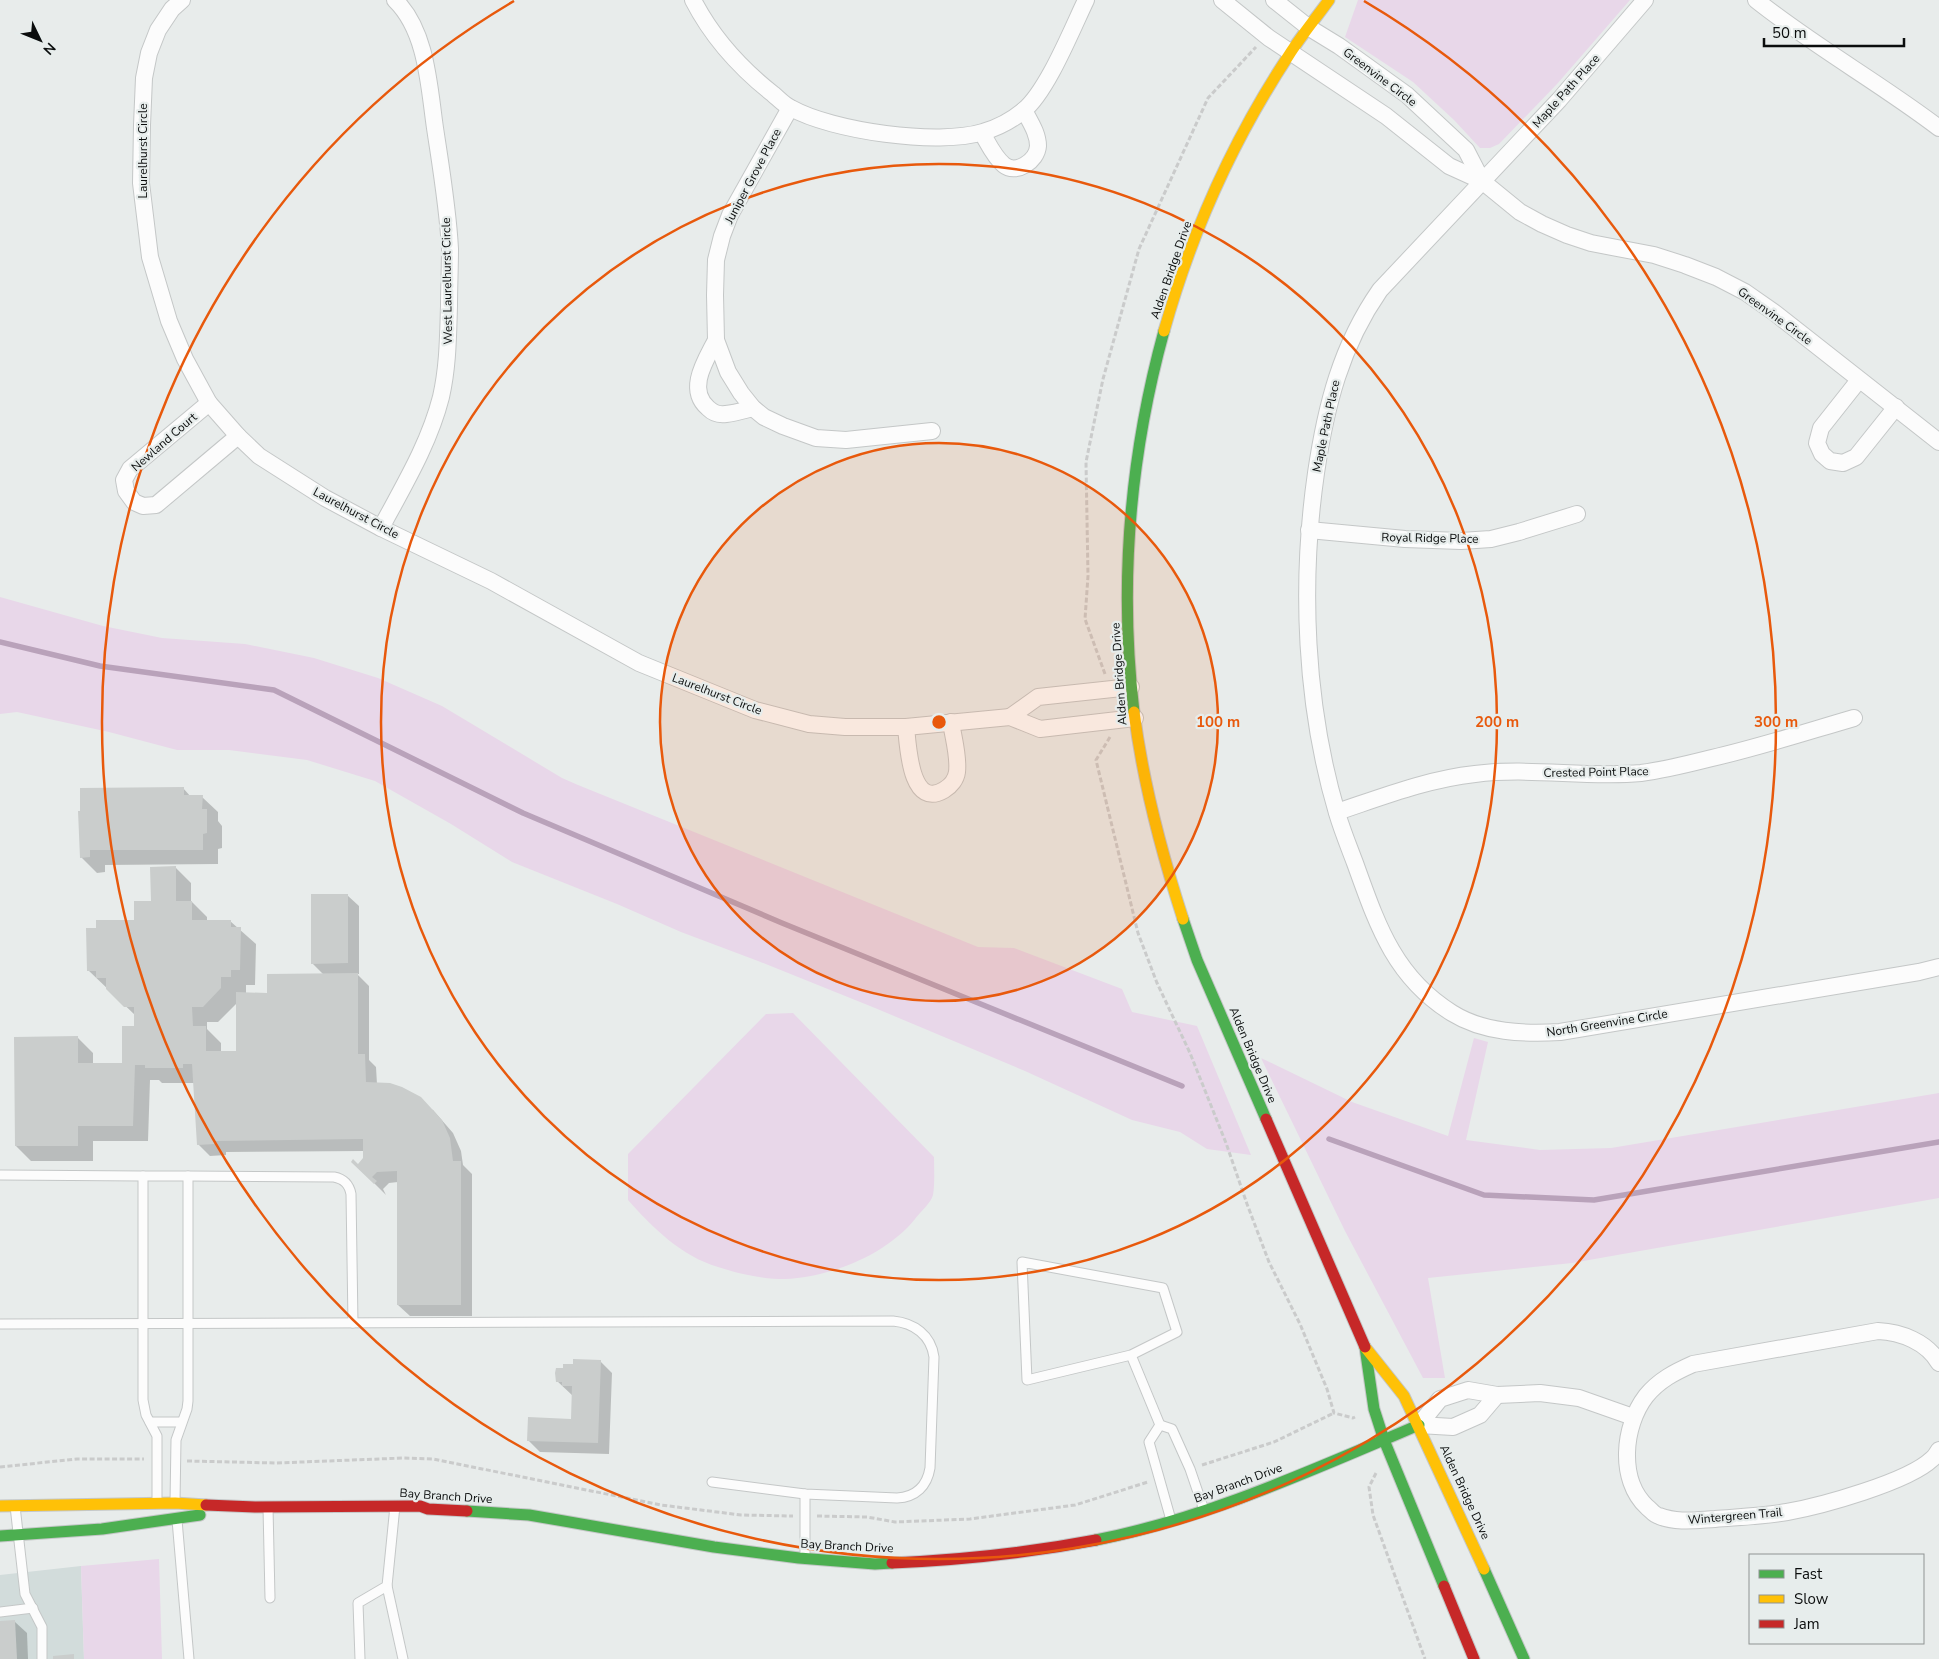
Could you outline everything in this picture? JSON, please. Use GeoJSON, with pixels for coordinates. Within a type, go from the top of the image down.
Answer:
{"type":"FeatureCollection","features":[{"type":"Feature","properties":{"kind":"street","name":"West Laurelhurst Circle"},"geometry":{"type":"LineString","coordinates":[[381,528],[421,452],[432,426],[441,397],[448,360],[450,250],[446,204],[425,59],[414,29],[401,6],[395,0]]}},
{"type":"Feature","properties":{"kind":"street"},"geometry":{"type":"LineString","coordinates":[[693,0],[715,37],[736,61],[756,81],[790,108],[818,119],[874,133],[924,136],[982,133],[1004,124],[1024,110],[1044,85],[1086,0]]}},
{"type":"Feature","properties":{"kind":"street","name":"Greenvine Circle"},"geometry":{"type":"LineString","coordinates":[[1222,0],[1269,38],[1386,116],[1448,166],[1482,181],[1520,212],[1566,236],[1622,251],[1654,255],[1685,265],[1745,292],[1775,313],[1939,442]]}},
{"type":"Feature","properties":{"kind":"street","name":"Greenvine Circle"},"geometry":{"type":"LineString","coordinates":[[1274,0],[1308,27],[1339,46],[1407,95],[1466,150],[1482,181]]}},
{"type":"Feature","properties":{"kind":"street","name":"Alden Bridge Drive"},"geometry":{"type":"LineString","coordinates":[[1329,0],[1291,52],[1246,129],[1217,187],[1191,249],[1176,293],[1153,374],[1140,440],[1131,504],[1127,571],[1131,687],[1143,769],[1156,834],[1175,898],[1197,960],[1365,1346],[1404,1396],[1419,1425],[1524,1659]]}},
{"type":"Feature","properties":{"kind":"street","name":"Maple Path Place"},"geometry":{"type":"LineString","coordinates":[[1337,812],[1316,712],[1309,658],[1306,601],[1309,530],[1321,437],[1331,393],[1343,358],[1367,309],[1380,290],[1559,100],[1645,0]]}},
{"type":"Feature","properties":{"kind":"street"},"geometry":{"type":"LineString","coordinates":[[1756,0],[1784,22],[1878,83],[1939,128]]}},
{"type":"Feature","properties":{"kind":"street","name":"Laurelhurst Circle"},"geometry":{"type":"LineString","coordinates":[[172,3],[158,30],[149,54],[144,78],[141,183],[150,257],[169,321],[185,359],[209,403],[238,436],[259,456],[280,471],[381,528],[491,581],[639,663],[746,707],[809,724],[845,727],[906,727],[1010,716],[1038,697],[1131,687]]}},
{"type":"Feature","properties":{"kind":"street","name":"Juniper Grove Place"},"geometry":{"type":"LineString","coordinates":[[790,108],[730,215],[716,260],[716,340],[728,372],[753,408],[764,417],[816,438],[846,440],[932,431]]}},
{"type":"Feature","properties":{"kind":"street"},"geometry":{"type":"LineString","coordinates":[[982,133],[1005,166],[1014,169],[1022,167],[1031,160],[1038,149],[1037,136],[1024,110]]}},
{"type":"Feature","properties":{"kind":"street"},"geometry":{"type":"LineString","coordinates":[[716,340],[701,371],[698,391],[700,399],[711,411],[718,414],[753,408]]}},
{"type":"Feature","properties":{"kind":"street"},"geometry":{"type":"LineString","coordinates":[[1860,380],[1821,428],[1817,443],[1822,454],[1830,461],[1843,463],[1856,457],[1896,407]]}},
{"type":"Feature","properties":{"kind":"street","name":"Newland Court"},"geometry":{"type":"LineString","coordinates":[[209,403],[130,469],[124,480],[126,491],[134,502],[143,506],[156,505],[238,436]]}},
{"type":"Feature","properties":{"kind":"street","name":"Royal Ridge Place"},"geometry":{"type":"LineString","coordinates":[[1309,530],[1405,539],[1484,540],[1519,532],[1577,514]]}},
{"type":"Feature","properties":{"kind":"street","name":"Laurelhurst Circle"},"geometry":{"type":"LineString","coordinates":[[1010,716],[1040,729],[1135,718]]}},
{"type":"Feature","properties":{"kind":"street","name":"Crested Point Place"},"geometry":{"type":"LineString","coordinates":[[1337,812],[1419,785],[1476,774],[1505,772],[1641,773],[1670,769],[1749,749],[1854,718]]}},
{"type":"Feature","properties":{"kind":"street"},"geometry":{"type":"LineString","coordinates":[[906,727],[914,778],[926,791],[938,793],[949,787],[957,773],[951,722]]}},
{"type":"Feature","properties":{"kind":"street","name":"North Greenvine Circle"},"geometry":{"type":"LineString","coordinates":[[1337,812],[1371,910],[1394,957],[1413,980],[1434,1000],[1454,1014],[1481,1026],[1509,1032],[1535,1034],[1560,1032],[1919,972],[1939,967]]}},
{"type":"Feature","properties":{"kind":"street","name":"Wintergreen Trail"},"geometry":{"type":"LineString","coordinates":[[1939,1363],[1918,1342],[1896,1332],[1878,1331],[1693,1364],[1668,1375],[1647,1395],[1633,1417],[1627,1453],[1628,1476],[1637,1498],[1656,1516],[1677,1521],[1747,1517],[1788,1512],[1872,1489],[1908,1474],[1932,1459],[1939,1450]]}},
{"type":"Feature","properties":{"kind":"street","name":"Alden Bridge Drive"},"geometry":{"type":"LineString","coordinates":[[1365,1346],[1374,1410],[1384,1440],[1474,1659]]}},
{"type":"Feature","properties":{"kind":"street"},"geometry":{"type":"LineString","coordinates":[[1419,1425],[1440,1399],[1468,1390],[1497,1395],[1540,1393],[1579,1398],[1633,1417]]}},
{"type":"Feature","properties":{"kind":"street"},"geometry":{"type":"LineString","coordinates":[[1419,1425],[1453,1427],[1480,1415],[1497,1395]]}},
{"type":"Feature","properties":{"kind":"street","name":"Bay Branch Drive"},"geometry":{"type":"LineString","coordinates":[[0,1506],[175,1504],[255,1507],[420,1506],[428,1509],[529,1515],[714,1548],[804,1559],[875,1564],[960,1560],[1044,1550],[1111,1537],[1204,1511],[1252,1494],[1419,1425]]}},
{"type":"Feature","properties":{"kind":"street","name":"Bay Branch Drive"},"geometry":{"type":"LineString","coordinates":[[0,1536],[102,1529],[255,1507]]}},
{"type":"Feature","properties":{"kind":"lane"},"geometry":{"type":"LineString","coordinates":[[0,1175],[334,1177],[345,1181],[351,1194],[353,1323]]}},
{"type":"Feature","properties":{"kind":"lane"},"geometry":{"type":"LineString","coordinates":[[143,1176],[143,1400],[157,1436],[157,1504]]}},
{"type":"Feature","properties":{"kind":"lane"},"geometry":{"type":"LineString","coordinates":[[175,1504],[176,1440],[188,1401],[188,1176]]}},
{"type":"Feature","properties":{"kind":"lane"},"geometry":{"type":"LineString","coordinates":[[1022,1262],[1163,1288],[1177,1332],[1131,1356],[1027,1380],[1022,1262]]}},
{"type":"Feature","properties":{"kind":"lane"},"geometry":{"type":"LineString","coordinates":[[0,1324],[893,1322],[912,1325],[925,1336],[933,1350],[934,1357],[930,1468],[924,1484],[916,1492],[904,1497],[805,1494],[712,1482]]}},
{"type":"Feature","properties":{"kind":"lane"},"geometry":{"type":"LineString","coordinates":[[1131,1356],[1160,1425],[1172,1429],[1190,1469],[1204,1511]]}},
{"type":"Feature","properties":{"kind":"lane"},"geometry":{"type":"LineString","coordinates":[[150,1422],[181,1422]]}},
{"type":"Feature","properties":{"kind":"lane"},"geometry":{"type":"LineString","coordinates":[[1160,1425],[1149,1442],[1171,1520]]}},
{"type":"Feature","properties":{"kind":"lane"},"geometry":{"type":"LineString","coordinates":[[804,1559],[805,1494]]}},
{"type":"Feature","properties":{"kind":"lane"},"geometry":{"type":"LineString","coordinates":[[15,1506],[25,1594],[42,1627],[42,1659]]}},
{"type":"Feature","properties":{"kind":"lane"},"geometry":{"type":"LineString","coordinates":[[395,1506],[387,1586],[403,1659]]}},
{"type":"Feature","properties":{"kind":"lane"},"geometry":{"type":"LineString","coordinates":[[268,1507],[270,1598]]}},
{"type":"Feature","properties":{"kind":"lane"},"geometry":{"type":"LineString","coordinates":[[177,1518],[189,1659]]}},
{"type":"Feature","properties":{"kind":"lane"},"geometry":{"type":"LineString","coordinates":[[360,1659],[358,1603],[387,1586]]}},
{"type":"Feature","properties":{"kind":"lane"},"geometry":{"type":"LineString","coordinates":[[0,1612],[33,1608]]}},
{"type":"Feature","properties":{"kind":"path"},"geometry":{"type":"LineString","coordinates":[[1109,690],[1085,618],[1088,576],[1086,462],[1103,378],[1139,249],[1208,98],[1251,50],[1269,38]]}},
{"type":"Feature","properties":{"kind":"path"},"geometry":{"type":"LineString","coordinates":[[1111,721],[1111,736],[1096,760],[1138,933],[1157,983],[1194,1062],[1226,1143],[1246,1204],[1269,1262],[1300,1324],[1327,1388],[1334,1413]]}},
{"type":"Feature","properties":{"kind":"path"},"geometry":{"type":"LineString","coordinates":[[1190,1469],[1274,1442],[1334,1413],[1353,1418],[1374,1410]]}},
{"type":"Feature","properties":{"kind":"path"},"geometry":{"type":"LineString","coordinates":[[1353,1418],[1369,1447],[1377,1470],[1369,1487],[1373,1515],[1425,1659]]}},
{"type":"Feature","properties":{"kind":"path"},"geometry":{"type":"LineString","coordinates":[[175,1461],[276,1463],[404,1458],[433,1459],[661,1505],[741,1515],[868,1517],[895,1522],[970,1519],[1075,1505],[1159,1478]]}},
{"type":"Feature","properties":{"kind":"path"},"geometry":{"type":"LineString","coordinates":[[0,1467],[77,1459],[157,1459]]}},
{"type":"Feature","properties":{"kind":"shaded area"},"geometry":{"type":"Polygon","coordinates":[[[1358,0],[1630,0],[1557,84],[1499,144],[1490,148],[1480,148],[1454,120],[1413,82],[1345,37],[1358,0]]]}},
{"type":"Feature","properties":{"kind":"shaded area"},"geometry":{"type":"Polygon","coordinates":[[[0,597],[103,626],[162,638],[245,644],[314,658],[378,678],[442,706],[562,778],[578,785],[978,947],[1014,948],[1122,989],[1132,1012],[1197,1026],[1251,1155],[1207,1149],[1180,1132],[1132,1120],[1025,1071],[875,1008],[681,932],[512,862],[451,824],[375,781],[307,760],[229,750],[177,750],[109,732],[17,712],[0,714],[0,597]]]}},
{"type":"Feature","properties":{"kind":"shaded area"},"geometry":{"type":"Polygon","coordinates":[[[793,1013],[934,1157],[934,1190],[928,1204],[903,1232],[889,1243],[856,1262],[839,1269],[803,1277],[785,1279],[751,1276],[718,1267],[692,1256],[668,1240],[647,1221],[628,1200],[628,1154],[766,1014],[793,1013]]]}},
{"type":"Feature","properties":{"kind":"shaded area"},"geometry":{"type":"Polygon","coordinates":[[[1474,1038],[1488,1042],[1466,1140],[1540,1150],[1611,1148],[1939,1093],[1939,1198],[1572,1263],[1428,1278],[1445,1378],[1423,1378],[1345,1231],[1261,1058],[1352,1102],[1448,1136],[1474,1038]]]}},
{"type":"Feature","properties":{"kind":"shaded area"},"geometry":{"type":"Polygon","coordinates":[[[159,1559],[162,1659],[84,1659],[81,1566],[159,1559]]]}},
{"type":"Feature","properties":{"kind":"shaded area"},"geometry":{"type":"Polygon","coordinates":[[[81,1566],[84,1659],[0,1659],[0,1575],[81,1566]]]}},
{"type":"Feature","properties":{"kind":"building"},"geometry":{"type":"Polygon","coordinates":[[[184,787],[184,795],[203,795],[202,809],[207,809],[207,833],[203,834],[203,850],[90,850],[90,857],[80,858],[78,811],[80,811],[80,788],[184,787]]]}},
{"type":"Feature","properties":{"kind":"building"},"geometry":{"type":"Polygon","coordinates":[[[176,866],[176,901],[192,901],[192,920],[231,920],[231,927],[241,927],[240,970],[231,970],[231,977],[221,977],[221,988],[203,1007],[192,1007],[193,1026],[206,1026],[206,1051],[236,1051],[236,992],[267,993],[267,974],[358,973],[358,1054],[365,1054],[366,1082],[390,1083],[421,1097],[442,1120],[450,1138],[453,1161],[461,1161],[461,1305],[397,1305],[397,1171],[377,1172],[372,1177],[377,1181],[374,1184],[351,1162],[353,1159],[358,1164],[363,1158],[363,1139],[215,1141],[215,1144],[197,1145],[192,1064],[183,1064],[183,1068],[145,1068],[145,1065],[135,1065],[133,1126],[78,1126],[78,1146],[15,1146],[14,1037],[78,1036],[78,1063],[122,1063],[122,1026],[134,1026],[134,1007],[124,1007],[106,989],[106,978],[96,978],[96,971],[87,971],[86,928],[96,928],[96,920],[134,920],[134,901],[151,901],[150,867],[176,866]]]}},
{"type":"Feature","properties":{"kind":"building"},"geometry":{"type":"Polygon","coordinates":[[[311,894],[348,894],[348,963],[311,964],[311,894]]]}},
{"type":"Feature","properties":{"kind":"building"},"geometry":{"type":"Polygon","coordinates":[[[573,1359],[601,1360],[598,1443],[527,1441],[528,1417],[571,1419],[572,1386],[562,1386],[562,1382],[556,1382],[555,1373],[556,1368],[563,1368],[563,1364],[573,1364],[573,1359]]]}},
{"type":"Feature","properties":{"kind":"building"},"geometry":{"type":"Polygon","coordinates":[[[15,1620],[17,1659],[0,1659],[0,1621],[15,1620]]]}},
{"type":"Feature","properties":{"kind":"building"},"geometry":{"type":"Polygon","coordinates":[[[74,1654],[74,1659],[53,1659],[53,1656],[74,1654]]]}},
{"type":"Feature","properties":{"kind":"waterway"},"geometry":{"type":"LineString","coordinates":[[0,642],[100,666],[274,690],[523,813],[782,923],[1182,1086]]}},
{"type":"Feature","properties":{"kind":"waterway"},"geometry":{"type":"LineString","coordinates":[[1329,1139],[1484,1195],[1594,1200],[1939,1142]]}},
{"type":"Feature","properties":{"kind":"traffic: fast"},"geometry":{"type":"LineString","coordinates":[[1134,712],[1128,616],[1131,520],[1143,425],[1164,331]]}},
{"type":"Feature","properties":{"kind":"traffic: fast"},"geometry":{"type":"LineString","coordinates":[[1183,919],[1197,960],[1266,1119]]}},
{"type":"Feature","properties":{"kind":"traffic: fast"},"geometry":{"type":"LineString","coordinates":[[1365,1347],[1374,1409],[1384,1440],[1444,1586]]}},
{"type":"Feature","properties":{"kind":"traffic: fast"},"geometry":{"type":"LineString","coordinates":[[1096,1540],[1138,1531],[1220,1506],[1419,1425]]}},
{"type":"Feature","properties":{"kind":"traffic: fast"},"geometry":{"type":"LineString","coordinates":[[467,1511],[529,1515],[714,1547],[799,1558],[875,1564],[892,1563]]}},
{"type":"Feature","properties":{"kind":"traffic: fast"},"geometry":{"type":"LineString","coordinates":[[0,1536],[102,1529],[200,1515]]}},
{"type":"Feature","properties":{"kind":"traffic: fast"},"geometry":{"type":"LineString","coordinates":[[1484,1569],[1524,1659]]}},
{"type":"Feature","properties":{"kind":"traffic: slow"},"geometry":{"type":"LineString","coordinates":[[1164,331],[1187,259],[1232,154],[1269,87],[1294,48],[1329,0]]}},
{"type":"Feature","properties":{"kind":"traffic: slow"},"geometry":{"type":"LineString","coordinates":[[1134,712],[1142,765],[1154,817],[1183,919]]}},
{"type":"Feature","properties":{"kind":"traffic: slow"},"geometry":{"type":"LineString","coordinates":[[1365,1347],[1404,1396],[1484,1569]]}},
{"type":"Feature","properties":{"kind":"traffic: slow"},"geometry":{"type":"LineString","coordinates":[[0,1506],[175,1503],[206,1505]]}},
{"type":"Feature","properties":{"kind":"traffic: jam"},"geometry":{"type":"LineString","coordinates":[[1266,1119],[1365,1347]]}},
{"type":"Feature","properties":{"kind":"traffic: jam"},"geometry":{"type":"LineString","coordinates":[[206,1505],[255,1507],[420,1506],[428,1509],[467,1511]]}},
{"type":"Feature","properties":{"kind":"traffic: jam"},"geometry":{"type":"LineString","coordinates":[[892,1563],[994,1555],[1096,1540]]}},
{"type":"Feature","properties":{"kind":"traffic: jam"},"geometry":{"type":"LineString","coordinates":[[1444,1586],[1474,1659]]}}]}
